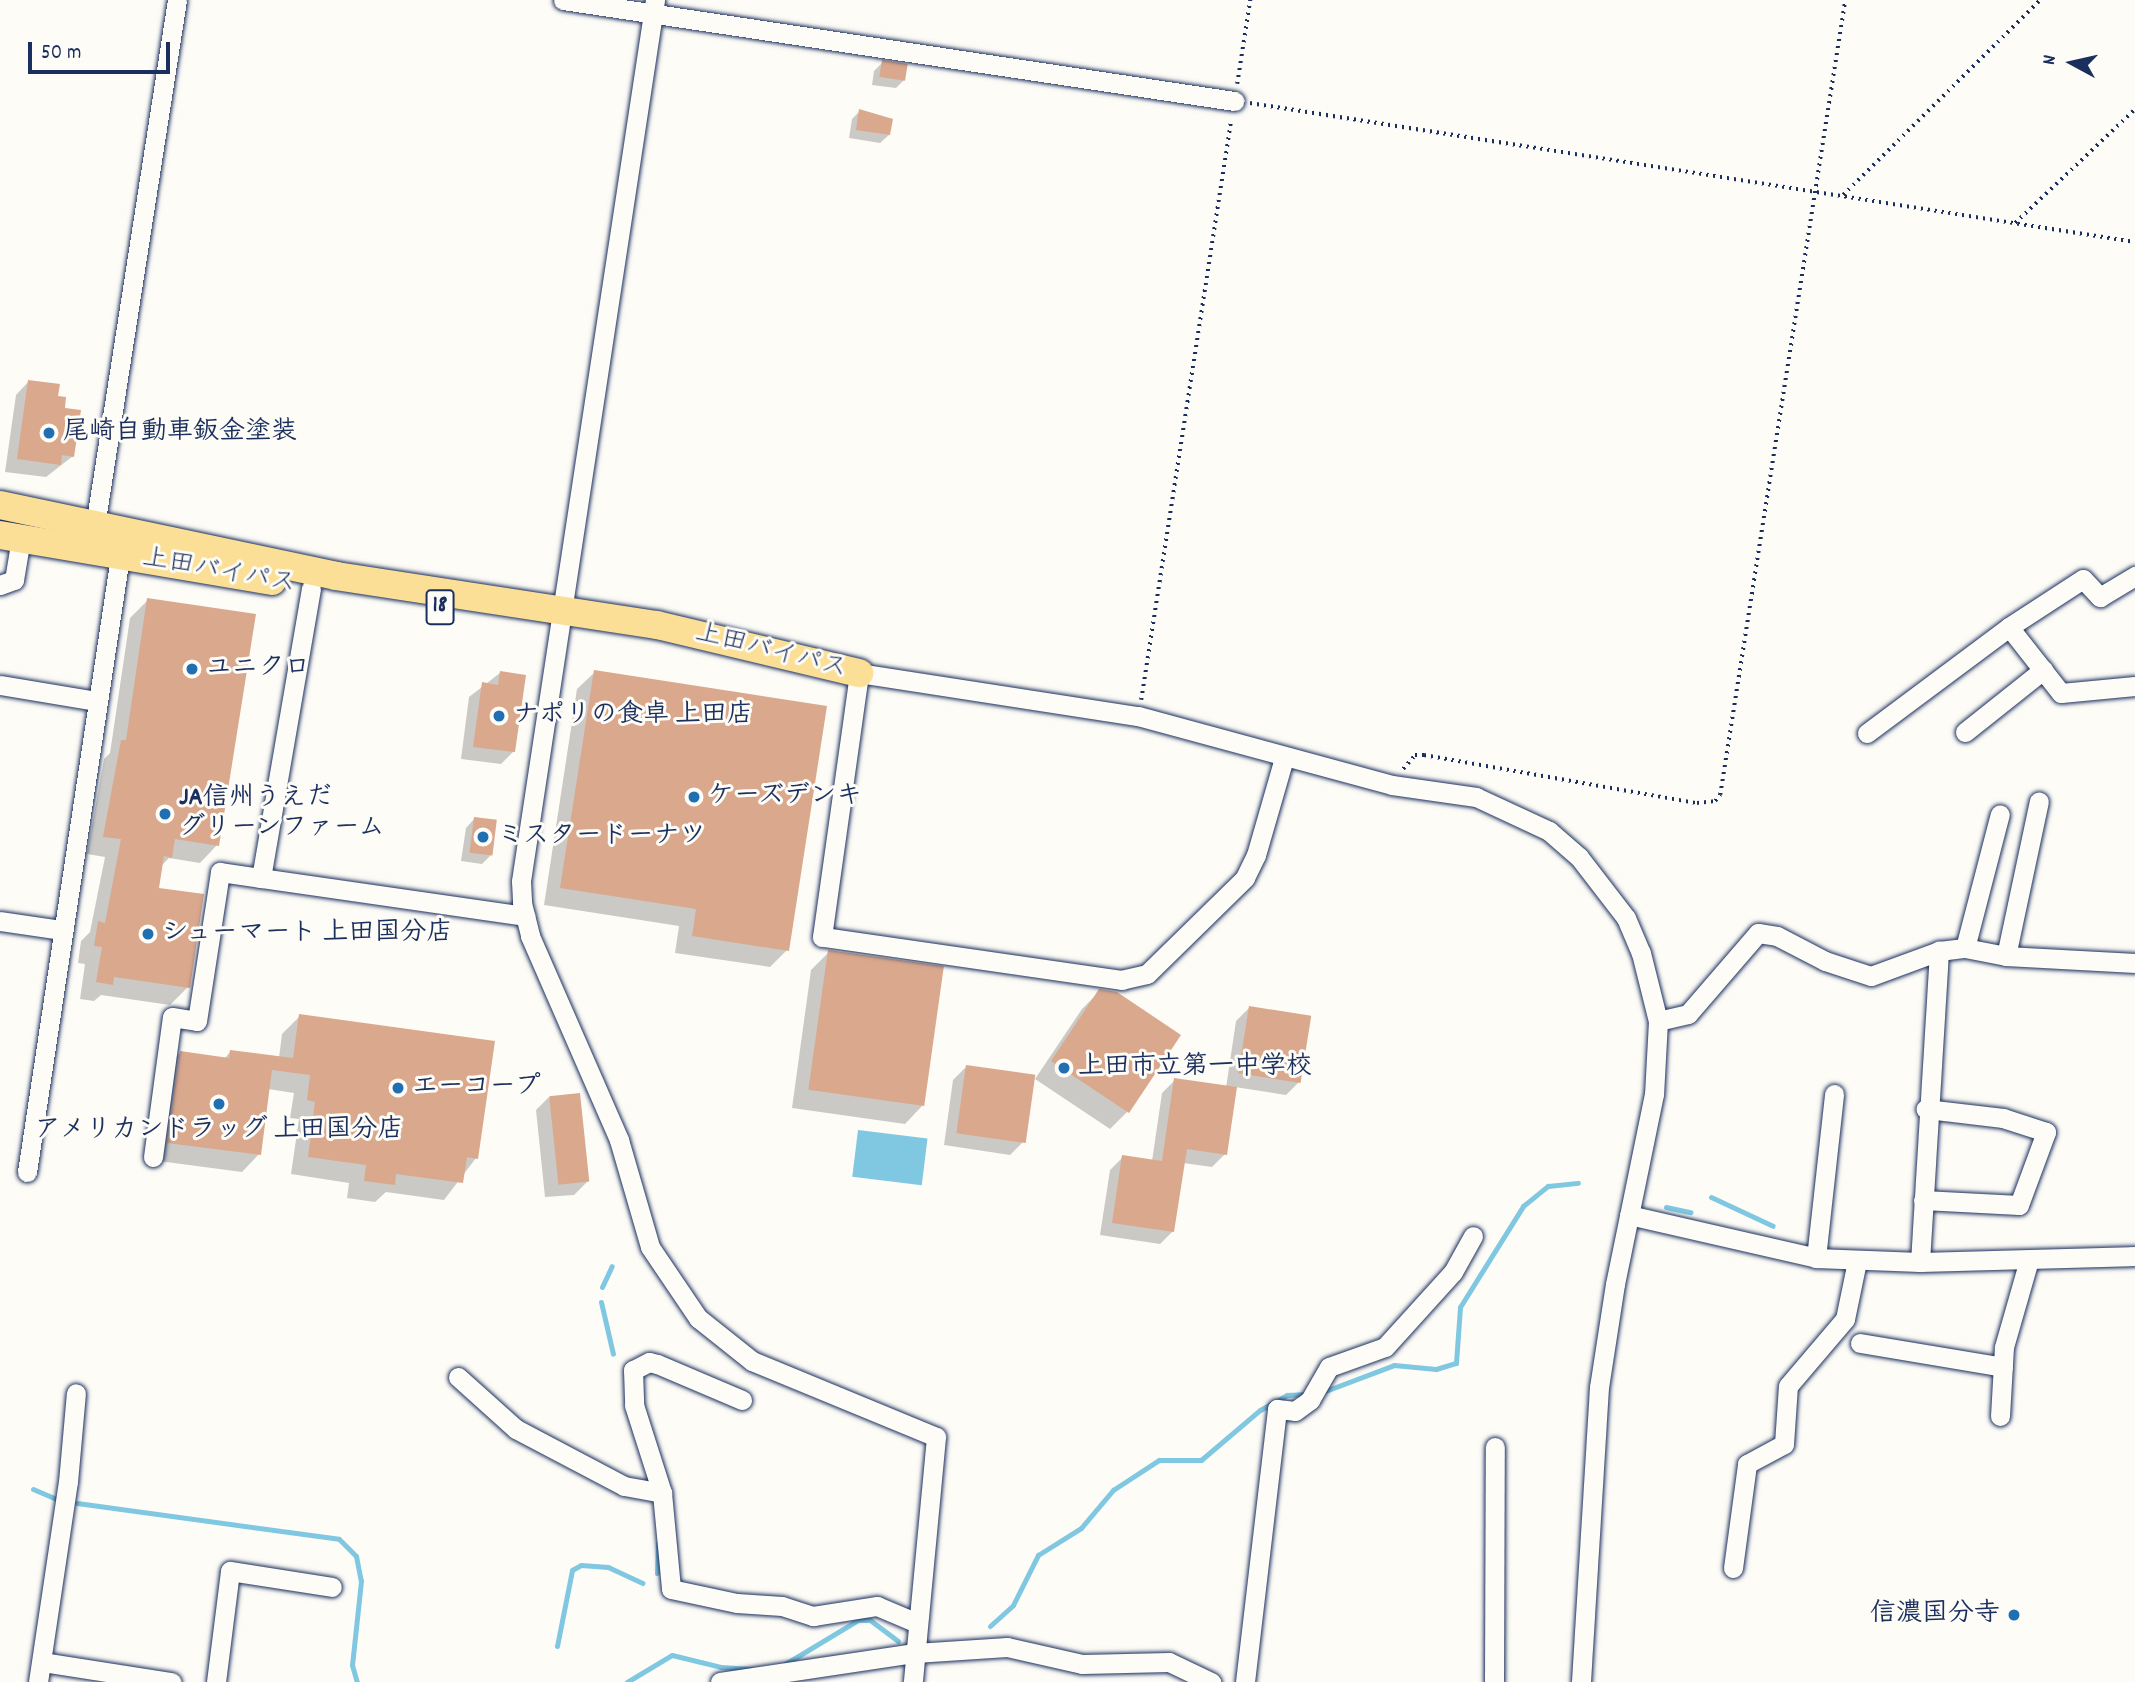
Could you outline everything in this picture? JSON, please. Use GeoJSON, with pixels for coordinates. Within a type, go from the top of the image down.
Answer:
{"type":"FeatureCollection","features":[{"type":"Feature","properties":{"kind":"highway","name":"上田バイパス"},"geometry":{"type":"LineString","coordinates":[[0,505],[336,576],[859,673]]}},
{"type":"Feature","properties":{"kind":"highway","name":"上田バイパス"},"geometry":{"type":"LineString","coordinates":[[10,537],[310,588],[561,618]]}},
{"type":"Feature","properties":{"kind":"street"},"geometry":{"type":"LineString","coordinates":[[95,526],[177,0]]}},
{"type":"Feature","properties":{"kind":"street"},"geometry":{"type":"LineString","coordinates":[[563,0],[654,7],[1234,101]]}},
{"type":"Feature","properties":{"kind":"street"},"geometry":{"type":"LineString","coordinates":[[654,7],[521,881],[524,916],[619,1140],[650,1247],[698,1318],[752,1361],[936,1437],[917,1623],[914,1682]]}},
{"type":"Feature","properties":{"kind":"street"},"geometry":{"type":"LineString","coordinates":[[0,585],[14,580],[10,537]]}},
{"type":"Feature","properties":{"kind":"street"},"geometry":{"type":"LineString","coordinates":[[27,1172],[61,930],[120,556]]}},
{"type":"Feature","properties":{"kind":"street"},"geometry":{"type":"LineString","coordinates":[[1867,733],[2009,627],[2083,579],[2100,597],[2135,576]]}},
{"type":"Feature","properties":{"kind":"street"},"geometry":{"type":"LineString","coordinates":[[261,878],[310,588]]}},
{"type":"Feature","properties":{"kind":"street"},"geometry":{"type":"LineString","coordinates":[[2009,627],[2061,693],[2135,687]]}},
{"type":"Feature","properties":{"kind":"street"},"geometry":{"type":"LineString","coordinates":[[1965,732],[2043,670]]}},
{"type":"Feature","properties":{"kind":"street"},"geometry":{"type":"LineString","coordinates":[[1284,758],[1256,855],[1245,878],[1147,974],[1122,980],[822,937],[859,673],[1138,716],[1284,758],[1392,785],[1476,797],[1512,810],[1549,831],[1579,858],[1626,918],[1641,953],[1658,1021],[1654,1094],[1629,1215],[1599,1387],[1581,1682]]}},
{"type":"Feature","properties":{"kind":"street"},"geometry":{"type":"LineString","coordinates":[[0,685],[97,701]]}},
{"type":"Feature","properties":{"kind":"street"},"geometry":{"type":"LineString","coordinates":[[2006,956],[2039,801]]}},
{"type":"Feature","properties":{"kind":"street"},"geometry":{"type":"LineString","coordinates":[[1965,948],[2000,814]]}},
{"type":"Feature","properties":{"kind":"street"},"geometry":{"type":"LineString","coordinates":[[153,1157],[172,1017],[197,1021],[220,872],[524,916]]}},
{"type":"Feature","properties":{"kind":"street"},"geometry":{"type":"LineString","coordinates":[[0,921],[61,930]]}},
{"type":"Feature","properties":{"kind":"street"},"geometry":{"type":"LineString","coordinates":[[1658,1021],[1688,1014],[1758,933],[1777,936],[1825,961],[1871,976],[1938,951],[1965,948],[2006,956],[2135,963]]}},
{"type":"Feature","properties":{"kind":"street"},"geometry":{"type":"LineString","coordinates":[[1920,1262],[1926,1109],[1938,951]]}},
{"type":"Feature","properties":{"kind":"street"},"geometry":{"type":"LineString","coordinates":[[1816,1258],[1834,1094]]}},
{"type":"Feature","properties":{"kind":"street"},"geometry":{"type":"LineString","coordinates":[[1923,1200],[2019,1205],[2046,1132],[2003,1118],[1926,1109]]}},
{"type":"Feature","properties":{"kind":"street"},"geometry":{"type":"LineString","coordinates":[[1629,1215],[1816,1258],[1920,1262],[2135,1256]]}},
{"type":"Feature","properties":{"kind":"street"},"geometry":{"type":"LineString","coordinates":[[1245,1682],[1277,1409],[1295,1411],[1310,1400],[1329,1367],[1385,1347],[1453,1272],[1473,1236]]}},
{"type":"Feature","properties":{"kind":"street"},"geometry":{"type":"LineString","coordinates":[[2000,1416],[2003,1367],[2029,1260]]}},
{"type":"Feature","properties":{"kind":"street"},"geometry":{"type":"LineString","coordinates":[[1733,1568],[1747,1464],[1784,1444],[1788,1386],[1845,1320],[1857,1261]]}},
{"type":"Feature","properties":{"kind":"street"},"geometry":{"type":"LineString","coordinates":[[1860,1343],[2003,1367]]}},
{"type":"Feature","properties":{"kind":"street"},"geometry":{"type":"LineString","coordinates":[[742,1400],[657,1364],[634,1367],[635,1405],[662,1493],[673,1591],[710,1594],[740,1604],[782,1606],[813,1615],[877,1606],[917,1623]]}},
{"type":"Feature","properties":{"kind":"street"},"geometry":{"type":"LineString","coordinates":[[458,1377],[516,1429],[624,1486],[662,1493]]}},
{"type":"Feature","properties":{"kind":"street"},"geometry":{"type":"LineString","coordinates":[[38,1682],[43,1662],[76,1393]]}},
{"type":"Feature","properties":{"kind":"street"},"geometry":{"type":"LineString","coordinates":[[1494,1682],[1495,1447]]}},
{"type":"Feature","properties":{"kind":"street"},"geometry":{"type":"LineString","coordinates":[[216,1682],[230,1572],[332,1587]]}},
{"type":"Feature","properties":{"kind":"street"},"geometry":{"type":"LineString","coordinates":[[720,1682],[915,1653],[1007,1647],[1082,1664],[1169,1662],[1211,1682]]}},
{"type":"Feature","properties":{"kind":"street"},"geometry":{"type":"LineString","coordinates":[[43,1662],[171,1682]]}},
{"type":"Feature","properties":{"kind":"path"},"geometry":{"type":"LineString","coordinates":[[1138,716],[1250,0]]}},
{"type":"Feature","properties":{"kind":"path"},"geometry":{"type":"LineString","coordinates":[[1392,785],[1415,755],[1424,755],[1697,803],[1715,801],[1720,795],[1845,0]]}},
{"type":"Feature","properties":{"kind":"path"},"geometry":{"type":"LineString","coordinates":[[1843,195],[2040,0]]}},
{"type":"Feature","properties":{"kind":"path"},"geometry":{"type":"LineString","coordinates":[[1234,101],[2135,242]]}},
{"type":"Feature","properties":{"kind":"path"},"geometry":{"type":"LineString","coordinates":[[2015,223],[2135,108]]}},
{"type":"Feature","properties":{"kind":"water"},"geometry":{"type":"Polygon","coordinates":[[[858,1130],[927,1139],[922,1185],[852,1177],[858,1130]]]}},
{"type":"Feature","properties":{"kind":"building"},"geometry":{"type":"Polygon","coordinates":[[[882,60],[908,64],[905,81],[879,77],[882,60]]]}},
{"type":"Feature","properties":{"kind":"building"},"geometry":{"type":"Polygon","coordinates":[[[859,109],[893,119],[890,135],[856,130],[859,109]]]}},
{"type":"Feature","properties":{"kind":"building","name":"尾崎自動車鈑金塗装"},"geometry":{"type":"Polygon","coordinates":[[[28,380],[60,384],[58,396],[66,397],[65,408],[81,410],[74,457],[62,455],[61,465],[17,459],[28,380]]]}},
{"type":"Feature","properties":{"kind":"building"},"geometry":{"type":"Polygon","coordinates":[[[147,598],[256,614],[219,846],[175,839],[172,858],[164,856],[159,888],[204,894],[190,988],[114,977],[113,985],[96,982],[102,947],[94,946],[98,921],[105,923],[121,839],[103,837],[121,740],[126,740],[147,598]]]}},
{"type":"Feature","properties":{"kind":"building","name":"ケーズデンキ"},"geometry":{"type":"Polygon","coordinates":[[[594,670],[827,706],[789,951],[692,936],[696,909],[560,888],[594,670]]]}},
{"type":"Feature","properties":{"kind":"building","name":"ナポリの食卓 上田店"},"geometry":{"type":"Polygon","coordinates":[[[500,671],[526,675],[515,752],[473,747],[482,682],[498,685],[500,671]]]}},
{"type":"Feature","properties":{"kind":"building","name":"ミスタードーナツ"},"geometry":{"type":"Polygon","coordinates":[[[474,817],[497,820],[492,856],[470,853],[474,817]]]}},
{"type":"Feature","properties":{"kind":"building"},"geometry":{"type":"Polygon","coordinates":[[[828,950],[944,966],[924,1106],[808,1090],[828,950]]]}},
{"type":"Feature","properties":{"kind":"building"},"geometry":{"type":"Polygon","coordinates":[[[1099,989],[1117,992],[1181,1035],[1129,1113],[1051,1061],[1099,989]]]}},
{"type":"Feature","properties":{"kind":"building"},"geometry":{"type":"Polygon","coordinates":[[[1249,1006],[1311,1016],[1301,1083],[1238,1073],[1249,1006]]]}},
{"type":"Feature","properties":{"kind":"building","name":"エーコープ"},"geometry":{"type":"Polygon","coordinates":[[[299,1014],[495,1041],[478,1159],[467,1157],[463,1183],[396,1174],[395,1185],[364,1181],[366,1165],[308,1157],[315,1102],[307,1100],[310,1075],[272,1070],[261,1155],[167,1143],[180,1051],[229,1058],[230,1050],[293,1058],[299,1014]]]}},
{"type":"Feature","properties":{"kind":"building"},"geometry":{"type":"Polygon","coordinates":[[[966,1065],[1035,1075],[1026,1143],[956,1133],[966,1065]]]}},
{"type":"Feature","properties":{"kind":"building"},"geometry":{"type":"Polygon","coordinates":[[[1174,1078],[1237,1087],[1227,1155],[1187,1149],[1174,1232],[1112,1223],[1122,1155],[1162,1161],[1174,1078]]]}},
{"type":"Feature","properties":{"kind":"building"},"geometry":{"type":"Polygon","coordinates":[[[580,1093],[589,1182],[558,1185],[549,1096],[580,1093]]]}},
{"type":"Feature","properties":{"kind":"waterway"},"geometry":{"type":"LineString","coordinates":[[1320,1393],[1394,1365],[1436,1369],[1456,1363],[1460,1307],[1523,1206],[1548,1186],[1578,1183]]}},
{"type":"Feature","properties":{"kind":"waterway"},"geometry":{"type":"LineString","coordinates":[[1711,1197],[1773,1226]]}},
{"type":"Feature","properties":{"kind":"waterway"},"geometry":{"type":"LineString","coordinates":[[1666,1207],[1690,1212]]}},
{"type":"Feature","properties":{"kind":"waterway"},"geometry":{"type":"LineString","coordinates":[[602,1287],[612,1266]]}},
{"type":"Feature","properties":{"kind":"waterway"},"geometry":{"type":"LineString","coordinates":[[601,1302],[613,1354]]}},
{"type":"Feature","properties":{"kind":"waterway"},"geometry":{"type":"LineString","coordinates":[[990,1626],[1013,1605],[1038,1555],[1081,1528],[1113,1490],[1159,1460],[1201,1460],[1260,1410],[1287,1395],[1307,1394]]}},
{"type":"Feature","properties":{"kind":"waterway"},"geometry":{"type":"LineString","coordinates":[[33,1489],[59,1500]]}},
{"type":"Feature","properties":{"kind":"waterway"},"geometry":{"type":"LineString","coordinates":[[77,1503],[339,1539],[356,1556],[361,1581],[352,1665],[357,1682]]}},
{"type":"Feature","properties":{"kind":"waterway"},"geometry":{"type":"LineString","coordinates":[[657,1573],[658,1543]]}},
{"type":"Feature","properties":{"kind":"waterway"},"geometry":{"type":"LineString","coordinates":[[557,1646],[572,1570],[581,1565],[608,1567],[642,1583]]}},
{"type":"Feature","properties":{"kind":"waterway"},"geometry":{"type":"LineString","coordinates":[[785,1664],[858,1620],[870,1620],[898,1641]]}},
{"type":"Feature","properties":{"kind":"waterway"},"geometry":{"type":"LineString","coordinates":[[627,1682],[672,1655],[721,1667],[751,1669]]}},
{"type":"Feature","properties":{"kind":"place","name":"尾崎自動車鈑金塗装"},"geometry":{"type":"Point","coordinates":[49,433]}},
{"type":"Feature","properties":{"kind":"place","name":"ユニクロ"},"geometry":{"type":"Point","coordinates":[192,669]}},
{"type":"Feature","properties":{"kind":"place","name":"ナポリの食卓 上田店"},"geometry":{"type":"Point","coordinates":[499,716]}},
{"type":"Feature","properties":{"kind":"place","name":"ケーズデンキ"},"geometry":{"type":"Point","coordinates":[694,797]}},
{"type":"Feature","properties":{"kind":"place","name":"JA信州うえだ グリーンファーム"},"geometry":{"type":"Point","coordinates":[165,814]}},
{"type":"Feature","properties":{"kind":"place","name":"ミスタードーナツ"},"geometry":{"type":"Point","coordinates":[483,837]}},
{"type":"Feature","properties":{"kind":"place","name":"シューマート 上田国分店"},"geometry":{"type":"Point","coordinates":[148,934]}},
{"type":"Feature","properties":{"kind":"place","name":"上田市立第一中学校"},"geometry":{"type":"Point","coordinates":[1064,1068]}},
{"type":"Feature","properties":{"kind":"place","name":"エーコープ"},"geometry":{"type":"Point","coordinates":[398,1088]}},
{"type":"Feature","properties":{"kind":"place","name":"アメリカンドラッグ 上田国分店"},"geometry":{"type":"Point","coordinates":[219,1104]}},
{"type":"Feature","properties":{"kind":"place","name":"信濃国分寺"},"geometry":{"type":"Point","coordinates":[2014,1615]}}]}
